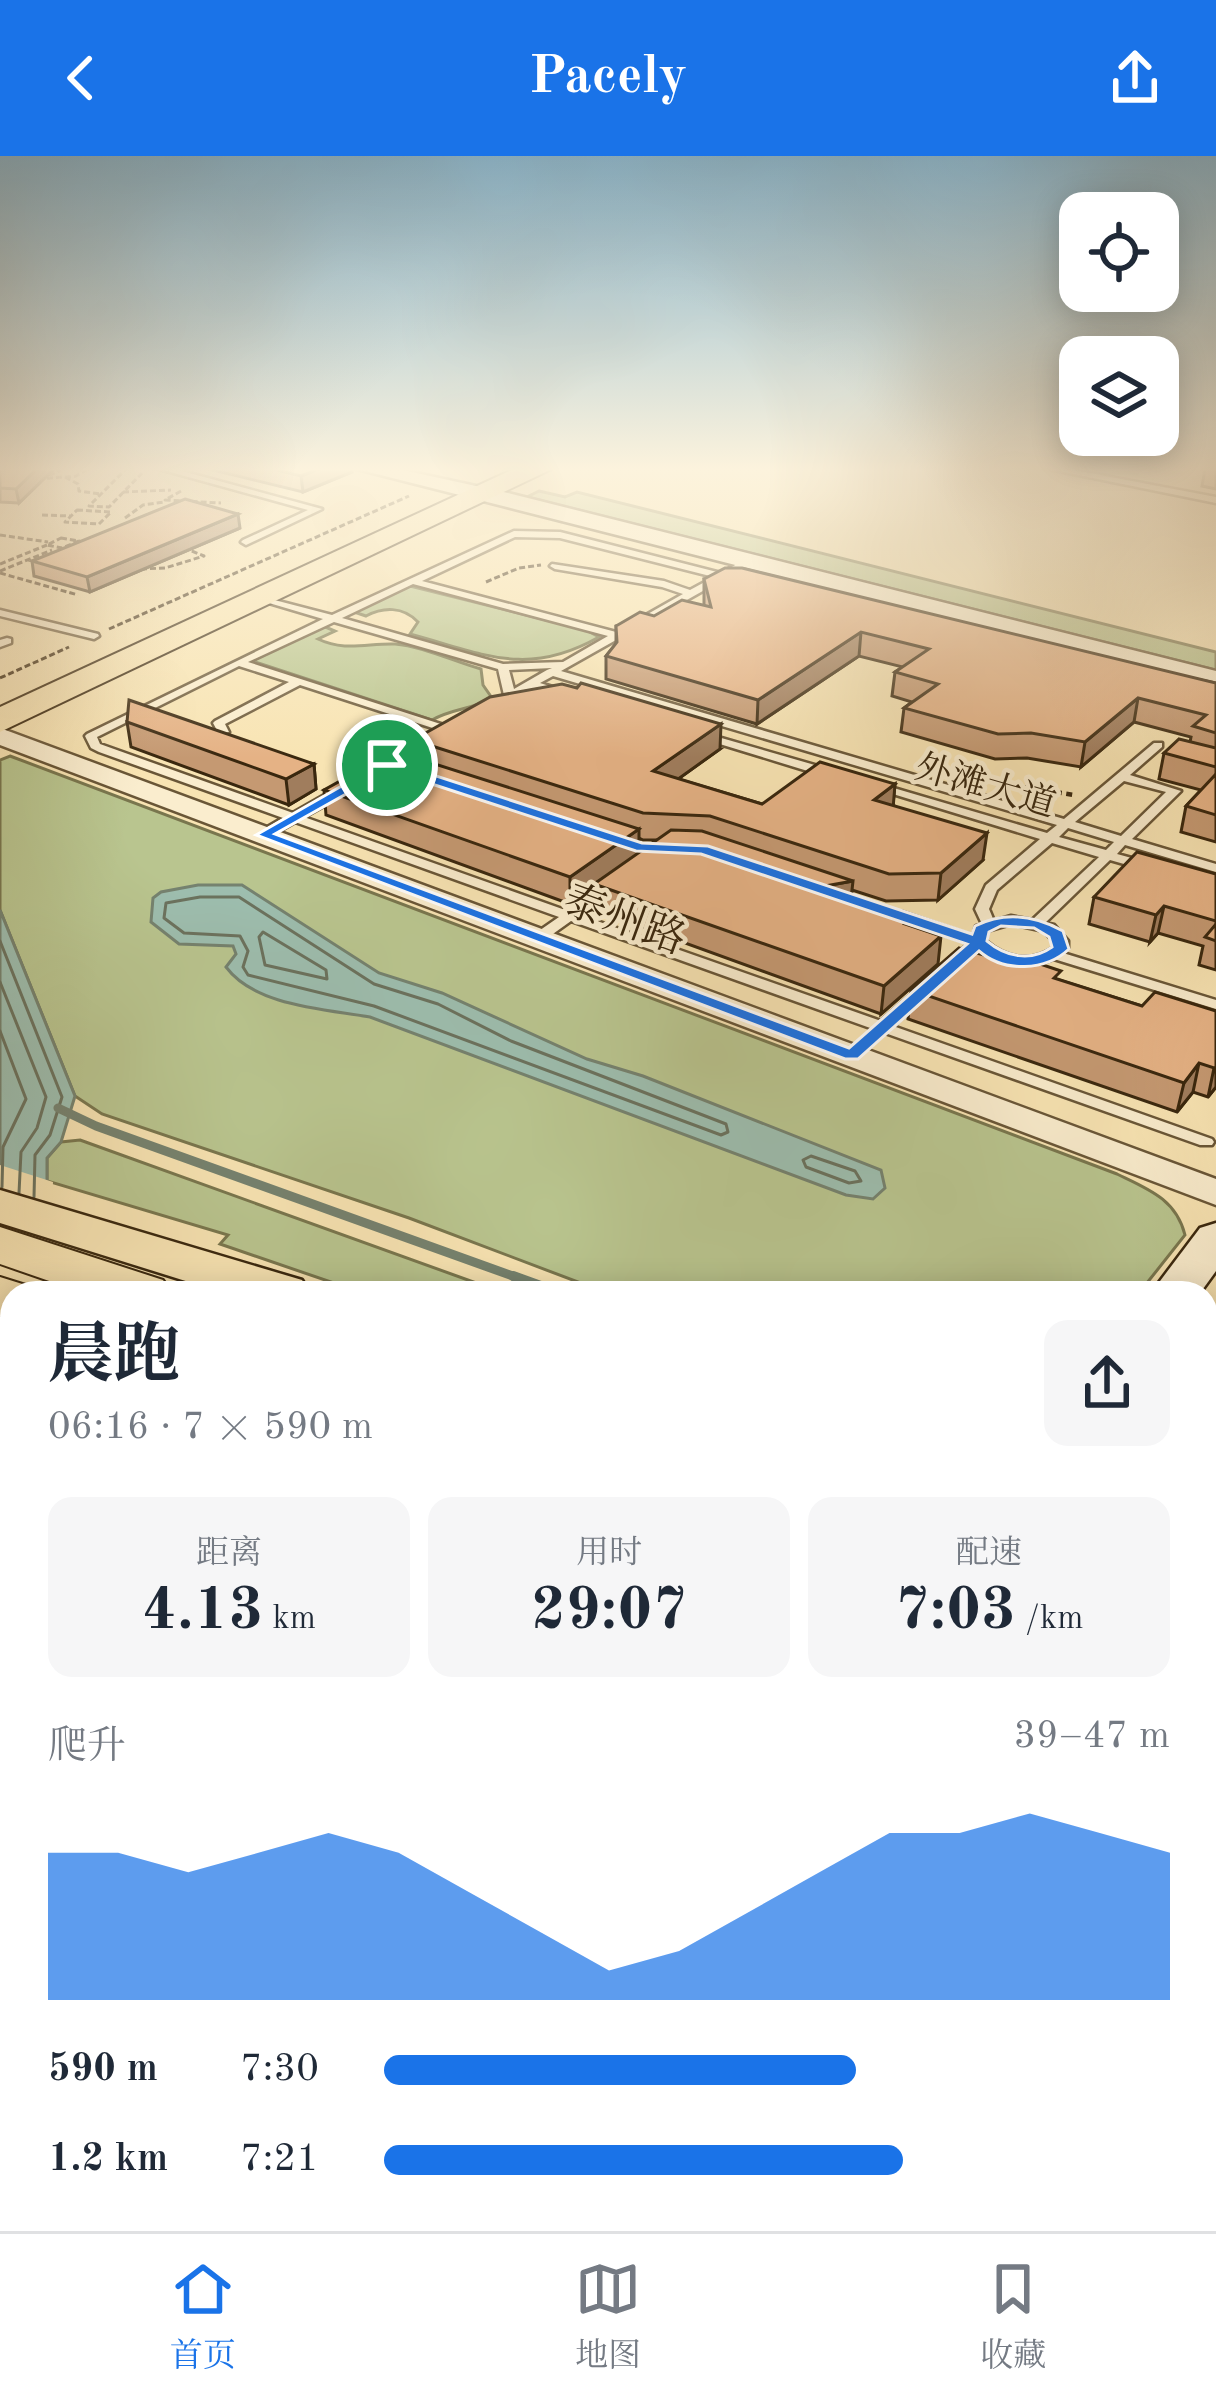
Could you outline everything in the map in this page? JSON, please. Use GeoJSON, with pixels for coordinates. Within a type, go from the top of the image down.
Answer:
{"type":"FeatureCollection","features":[{"type":"Feature","properties":{"kind":"highway"},"geometry":{"type":"LineString","coordinates":[[0,701],[298,564]]}},
{"type":"Feature","properties":{"kind":"highway"},"geometry":{"type":"LineString","coordinates":[[0,721],[263,598],[325,564]]}},
{"type":"Feature","properties":{"kind":"highway"},"geometry":{"type":"LineString","coordinates":[[0,1246],[106,1281]]}},
{"type":"Feature","properties":{"kind":"main road"},"geometry":{"type":"LineString","coordinates":[[0,1206],[248,1281]]}},
{"type":"Feature","properties":{"kind":"main road"},"geometry":{"type":"LineString","coordinates":[[1184,1281],[1216,1238]]}},
{"type":"Feature","properties":{"kind":"street"},"geometry":{"type":"LineString","coordinates":[[722,564],[1216,679]]}},
{"type":"Feature","properties":{"kind":"street","name":"泰州路"},"geometry":{"type":"LineString","coordinates":[[0,736],[278,826],[538,938],[1216,1193]]}},
{"type":"Feature","properties":{"kind":"lane"},"geometry":{"type":"LineString","coordinates":[[449,564],[97,730],[92,741],[278,826],[569,916],[1206,1142]]}},
{"type":"Feature","properties":{"kind":"lane"},"geometry":{"type":"LineString","coordinates":[[670,564],[722,576],[747,571]]}},
{"type":"Feature","properties":{"kind":"lane"},"geometry":{"type":"LineString","coordinates":[[555,566],[664,584],[691,594]]}},
{"type":"Feature","properties":{"kind":"lane"},"geometry":{"type":"LineString","coordinates":[[490,707],[722,576],[747,571]]}},
{"type":"Feature","properties":{"kind":"lane"},"geometry":{"type":"LineString","coordinates":[[412,581],[617,635]]}},
{"type":"Feature","properties":{"kind":"lane"},"geometry":{"type":"LineString","coordinates":[[263,598],[503,667],[566,664]]}},
{"type":"Feature","properties":{"kind":"lane"},"geometry":{"type":"LineString","coordinates":[[0,613],[94,636]]}},
{"type":"Feature","properties":{"kind":"lane"},"geometry":{"type":"LineString","coordinates":[[238,662],[448,730]]}},
{"type":"Feature","properties":{"kind":"lane"},"geometry":{"type":"LineString","coordinates":[[503,667],[510,696]]}},
{"type":"Feature","properties":{"kind":"lane","name":"外滩大道"},"geometry":{"type":"LineString","coordinates":[[551,673],[1216,868]]}},
{"type":"Feature","properties":{"kind":"lane"},"geometry":{"type":"LineString","coordinates":[[224,732],[219,723],[298,682]]}},
{"type":"Feature","properties":{"kind":"lane"},"geometry":{"type":"LineString","coordinates":[[530,684],[573,697]]}},
{"type":"Feature","properties":{"kind":"lane"},"geometry":{"type":"LineString","coordinates":[[425,743],[469,719]]}},
{"type":"Feature","properties":{"kind":"lane"},"geometry":{"type":"LineString","coordinates":[[698,734],[834,774]]}},
{"type":"Feature","properties":{"kind":"lane"},"geometry":{"type":"LineString","coordinates":[[988,924],[982,909],[991,889],[1158,749]]}},
{"type":"Feature","properties":{"kind":"lane"},"geometry":{"type":"LineString","coordinates":[[1037,923],[1174,791],[1121,776]]}},
{"type":"Feature","properties":{"kind":"lane","name":"外滩大道"},"geometry":{"type":"LineString","coordinates":[[855,781],[1151,868]]}},
{"type":"Feature","properties":{"kind":"lane"},"geometry":{"type":"LineString","coordinates":[[278,826],[346,788]]}},
{"type":"Feature","properties":{"kind":"lane"},"geometry":{"type":"LineString","coordinates":[[538,938],[627,875]]}},
{"type":"Feature","properties":{"kind":"lane"},"geometry":{"type":"LineString","coordinates":[[873,906],[979,942],[993,955],[1019,962],[1055,955],[1216,1005]]}},
{"type":"Feature","properties":{"kind":"lane"},"geometry":{"type":"LineString","coordinates":[[852,1055],[979,942],[981,929],[988,924],[1037,923],[1061,941],[1055,955]]}},
{"type":"Feature","properties":{"kind":"path"},"geometry":{"type":"LineString","coordinates":[[135,568],[179,564]]}},
{"type":"Feature","properties":{"kind":"path"},"geometry":{"type":"LineString","coordinates":[[0,678],[274,564]]}},
{"type":"Feature","properties":{"kind":"path"},"geometry":{"type":"LineString","coordinates":[[500,587],[485,583],[519,568],[555,566]]}},
{"type":"Feature","properties":{"kind":"path"},"geometry":{"type":"LineString","coordinates":[[0,569],[78,596]]}},
{"type":"Feature","properties":{"kind":"green space"},"geometry":{"type":"Polygon","coordinates":[[[793,564],[864,564],[1216,652],[1216,670],[793,564]]]}},
{"type":"Feature","properties":{"kind":"green space"},"geometry":{"type":"Polygon","coordinates":[[[410,586],[599,637],[550,657],[505,658],[410,634],[418,622],[399,611],[366,616],[354,612],[410,586]]]}},
{"type":"Feature","properties":{"kind":"green space"},"geometry":{"type":"Polygon","coordinates":[[[323,626],[335,631],[318,639],[328,643],[405,645],[481,669],[483,685],[492,698],[432,720],[252,661],[323,626]]]}},
{"type":"Feature","properties":{"kind":"green space"},"geometry":{"type":"Polygon","coordinates":[[[10,756],[1117,1174],[1168,1204],[1185,1235],[1149,1281],[575,1281],[409,1218],[102,1114],[75,1096],[0,910],[0,760],[10,756]]]}},
{"type":"Feature","properties":{"kind":"green space"},"geometry":{"type":"Polygon","coordinates":[[[80,1140],[471,1281],[328,1281],[220,1244],[228,1235],[47,1181],[47,1158],[61,1142],[80,1140]]]}},
{"type":"Feature","properties":{"kind":"water"},"geometry":{"type":"Polygon","coordinates":[[[198,885],[242,885],[379,973],[442,993],[587,1059],[643,1076],[881,1170],[885,1188],[873,1199],[846,1195],[370,1017],[272,998],[226,967],[236,954],[233,946],[179,944],[151,922],[153,898],[198,885]]]}},
{"type":"Feature","properties":{"kind":"water"},"geometry":{"type":"Polygon","coordinates":[[[0,910],[75,1096],[61,1142],[47,1158],[47,1181],[16,1281],[0,1281],[0,910]]]}},
{"type":"Feature","properties":{"kind":"pier"},"geometry":{"type":"Polygon","coordinates":[[[0,1165],[53,1182],[48,1281],[0,1281],[0,1165]]]}},
{"type":"Feature","properties":{"kind":"building"},"geometry":{"type":"Polygon","coordinates":[[[42,564],[119,564],[87,577],[42,564]]]}},
{"type":"Feature","properties":{"kind":"building"},"geometry":{"type":"Polygon","coordinates":[[[725,568],[742,568],[1216,683],[1216,733],[1193,726],[1206,715],[1138,698],[1085,742],[1031,733],[998,734],[904,708],[938,684],[895,672],[929,649],[861,632],[758,700],[606,656],[617,642],[616,626],[640,612],[654,616],[682,600],[711,607],[704,579],[725,568]]]}},
{"type":"Feature","properties":{"kind":"building"},"geometry":{"type":"Polygon","coordinates":[[[581,683],[721,724],[653,771],[762,804],[820,762],[895,784],[874,800],[987,833],[941,873],[889,874],[710,816],[643,813],[413,740],[490,697],[562,684],[577,688],[581,683]]]}},
{"type":"Feature","properties":{"kind":"building"},"geometry":{"type":"Polygon","coordinates":[[[129,700],[314,764],[286,779],[127,722],[129,700]]]}},
{"type":"Feature","properties":{"kind":"building"},"geometry":{"type":"Polygon","coordinates":[[[1179,739],[1216,748],[1216,767],[1164,753],[1179,739]]]}},
{"type":"Feature","properties":{"kind":"building"},"geometry":{"type":"Polygon","coordinates":[[[394,751],[639,829],[570,877],[324,790],[394,751]]]}},
{"type":"Feature","properties":{"kind":"building"},"geometry":{"type":"Polygon","coordinates":[[[1216,774],[1216,815],[1186,806],[1216,774]]]}},
{"type":"Feature","properties":{"kind":"building"},"geometry":{"type":"Polygon","coordinates":[[[671,830],[702,831],[853,881],[825,886],[915,916],[905,924],[941,936],[884,986],[594,884],[671,830]]]}},
{"type":"Feature","properties":{"kind":"building"},"geometry":{"type":"Polygon","coordinates":[[[1137,852],[1216,874],[1216,921],[1164,906],[1156,915],[1094,897],[1137,852]]]}},
{"type":"Feature","properties":{"kind":"building"},"geometry":{"type":"Polygon","coordinates":[[[1216,924],[1216,941],[1205,937],[1216,924]]]}},
{"type":"Feature","properties":{"kind":"building"},"geometry":{"type":"Polygon","coordinates":[[[959,948],[998,959],[1016,956],[1061,971],[1054,978],[1142,1006],[1155,992],[1216,1011],[1216,1067],[1199,1063],[1184,1083],[911,990],[959,948]]]}},
{"type":"Feature","properties":{"kind":"waterway"},"geometry":{"type":"LineString","coordinates":[[58,1108],[96,1126],[521,1279]]}},
{"type":"Feature","properties":{"kind":"waterway"},"geometry":{"type":"LineString","coordinates":[[513,1276],[527,1281]]}},
{"type":"Feature","properties":{"kind":"route"},"geometry":{"type":"LineString","coordinates":[[387,765],[263,835],[852,1055],[979,942],[993,955],[1019,962],[1046,959],[1060,949],[1057,934],[1037,923],[988,924],[981,929],[979,942],[703,849],[641,848],[387,765]]}}]}
